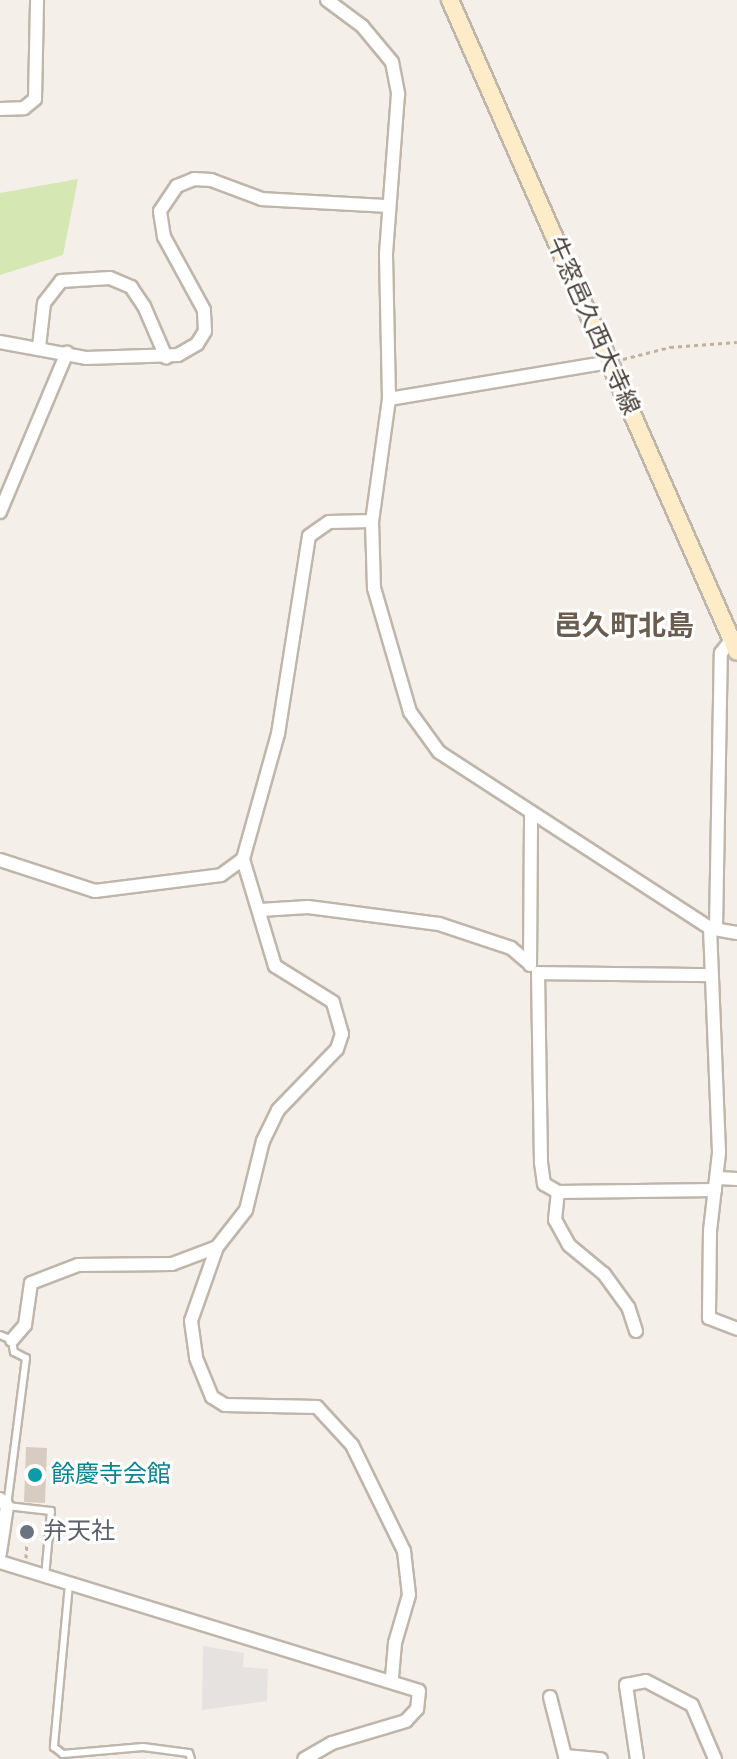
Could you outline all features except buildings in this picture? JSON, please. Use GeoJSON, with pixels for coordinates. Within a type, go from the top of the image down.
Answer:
{"type":"FeatureCollection","features":[{"type":"Feature","properties":{"kind":"main road","name":"牛窓邑久西大寺線"},"geometry":{"type":"LineString","coordinates":[[450,0],[734,646]]}},
{"type":"Feature","properties":{"kind":"street"},"geometry":{"type":"LineString","coordinates":[[0,109],[24,108],[35,99],[37,0]]}},
{"type":"Feature","properties":{"kind":"street"},"geometry":{"type":"LineString","coordinates":[[327,0],[362,26],[392,62],[398,94],[388,206],[389,399],[372,521],[381,619],[424,737],[531,812],[713,928],[737,933]]}},
{"type":"Feature","properties":{"kind":"street"},"geometry":{"type":"LineString","coordinates":[[0,342],[67,353],[166,357],[197,344],[205,331],[204,310],[164,237],[160,211],[177,186],[211,180],[262,199],[388,206]]}},
{"type":"Feature","properties":{"kind":"street"},"geometry":{"type":"LineString","coordinates":[[39,347],[44,303],[61,281],[110,278],[131,287],[166,357]]}},
{"type":"Feature","properties":{"kind":"street"},"geometry":{"type":"LineString","coordinates":[[0,512],[67,353]]}},
{"type":"Feature","properties":{"kind":"street"},"geometry":{"type":"LineString","coordinates":[[389,399],[609,362]]}},
{"type":"Feature","properties":{"kind":"street"},"geometry":{"type":"LineString","coordinates":[[372,521],[329,522],[309,536],[278,734],[243,859],[275,966],[296,982],[325,994],[340,1017],[342,1034],[330,1061],[278,1110],[263,1141],[246,1210],[217,1247],[191,1321],[196,1358],[212,1397],[225,1405],[317,1407],[352,1445],[404,1551],[409,1595],[395,1643],[392,1680]]}},
{"type":"Feature","properties":{"kind":"street"},"geometry":{"type":"LineString","coordinates":[[734,646],[721,653],[711,975],[716,1184],[709,1318],[737,1329]]}},
{"type":"Feature","properties":{"kind":"street"},"geometry":{"type":"LineString","coordinates":[[531,812],[534,968],[544,1184],[558,1192],[716,1184],[737,1179]]}},
{"type":"Feature","properties":{"kind":"street"},"geometry":{"type":"LineString","coordinates":[[0,860],[95,891],[208,878],[243,859]]}},
{"type":"Feature","properties":{"kind":"street"},"geometry":{"type":"LineString","coordinates":[[260,910],[308,907],[439,924],[511,948],[534,968],[711,975]]}},
{"type":"Feature","properties":{"kind":"street"},"geometry":{"type":"LineString","coordinates":[[558,1192],[555,1220],[569,1245],[604,1274],[628,1307],[636,1331]]}},
{"type":"Feature","properties":{"kind":"street"},"geometry":{"type":"LineString","coordinates":[[6,1338],[25,1325],[31,1283],[78,1265],[172,1264],[217,1247]]}},
{"type":"Feature","properties":{"kind":"street"},"geometry":{"type":"LineString","coordinates":[[0,1553],[3,1503]]}},
{"type":"Feature","properties":{"kind":"street"},"geometry":{"type":"LineString","coordinates":[[0,1562],[259,1646],[392,1680],[419,1691],[413,1716],[378,1732],[332,1743],[304,1759]]}},
{"type":"Feature","properties":{"kind":"street"},"geometry":{"type":"LineString","coordinates":[[637,1759],[626,1685],[646,1681],[692,1705],[715,1759]]}},
{"type":"Feature","properties":{"kind":"street"},"geometry":{"type":"LineString","coordinates":[[550,1697],[565,1756],[601,1759]]}},
{"type":"Feature","properties":{"kind":"lane"},"geometry":{"type":"LineString","coordinates":[[6,1338],[14,1352],[26,1358],[3,1503],[51,1511],[45,1577]]}},
{"type":"Feature","properties":{"kind":"lane"},"geometry":{"type":"LineString","coordinates":[[69,1584],[54,1747],[63,1754],[143,1747],[189,1753],[191,1759]]}},
{"type":"Feature","properties":{"kind":"path"},"geometry":{"type":"LineString","coordinates":[[609,362],[670,347],[737,342]]}},
{"type":"Feature","properties":{"kind":"path"},"geometry":{"type":"LineString","coordinates":[[27,1538],[27,1544]]}},
{"type":"Feature","properties":{"kind":"green space"},"geometry":{"type":"Polygon","coordinates":[[[78,179],[63,255],[0,275],[0,193],[78,179]]]}},
{"type":"Feature","properties":{"kind":"shaded area"},"geometry":{"type":"Polygon","coordinates":[[[203,1646],[244,1653],[243,1667],[268,1669],[267,1701],[202,1710],[203,1646]]]}},
{"type":"Feature","properties":{"kind":"place","name":"餘慶寺会館"},"geometry":{"type":"Point","coordinates":[35,1475]}},
{"type":"Feature","properties":{"kind":"place","name":"弁天社"},"geometry":{"type":"Point","coordinates":[27,1532]}},
{"type":"Feature","properties":{"kind":"district","name":"邑久町北島"},"geometry":{"type":"Point","coordinates":[624,626]}}]}
